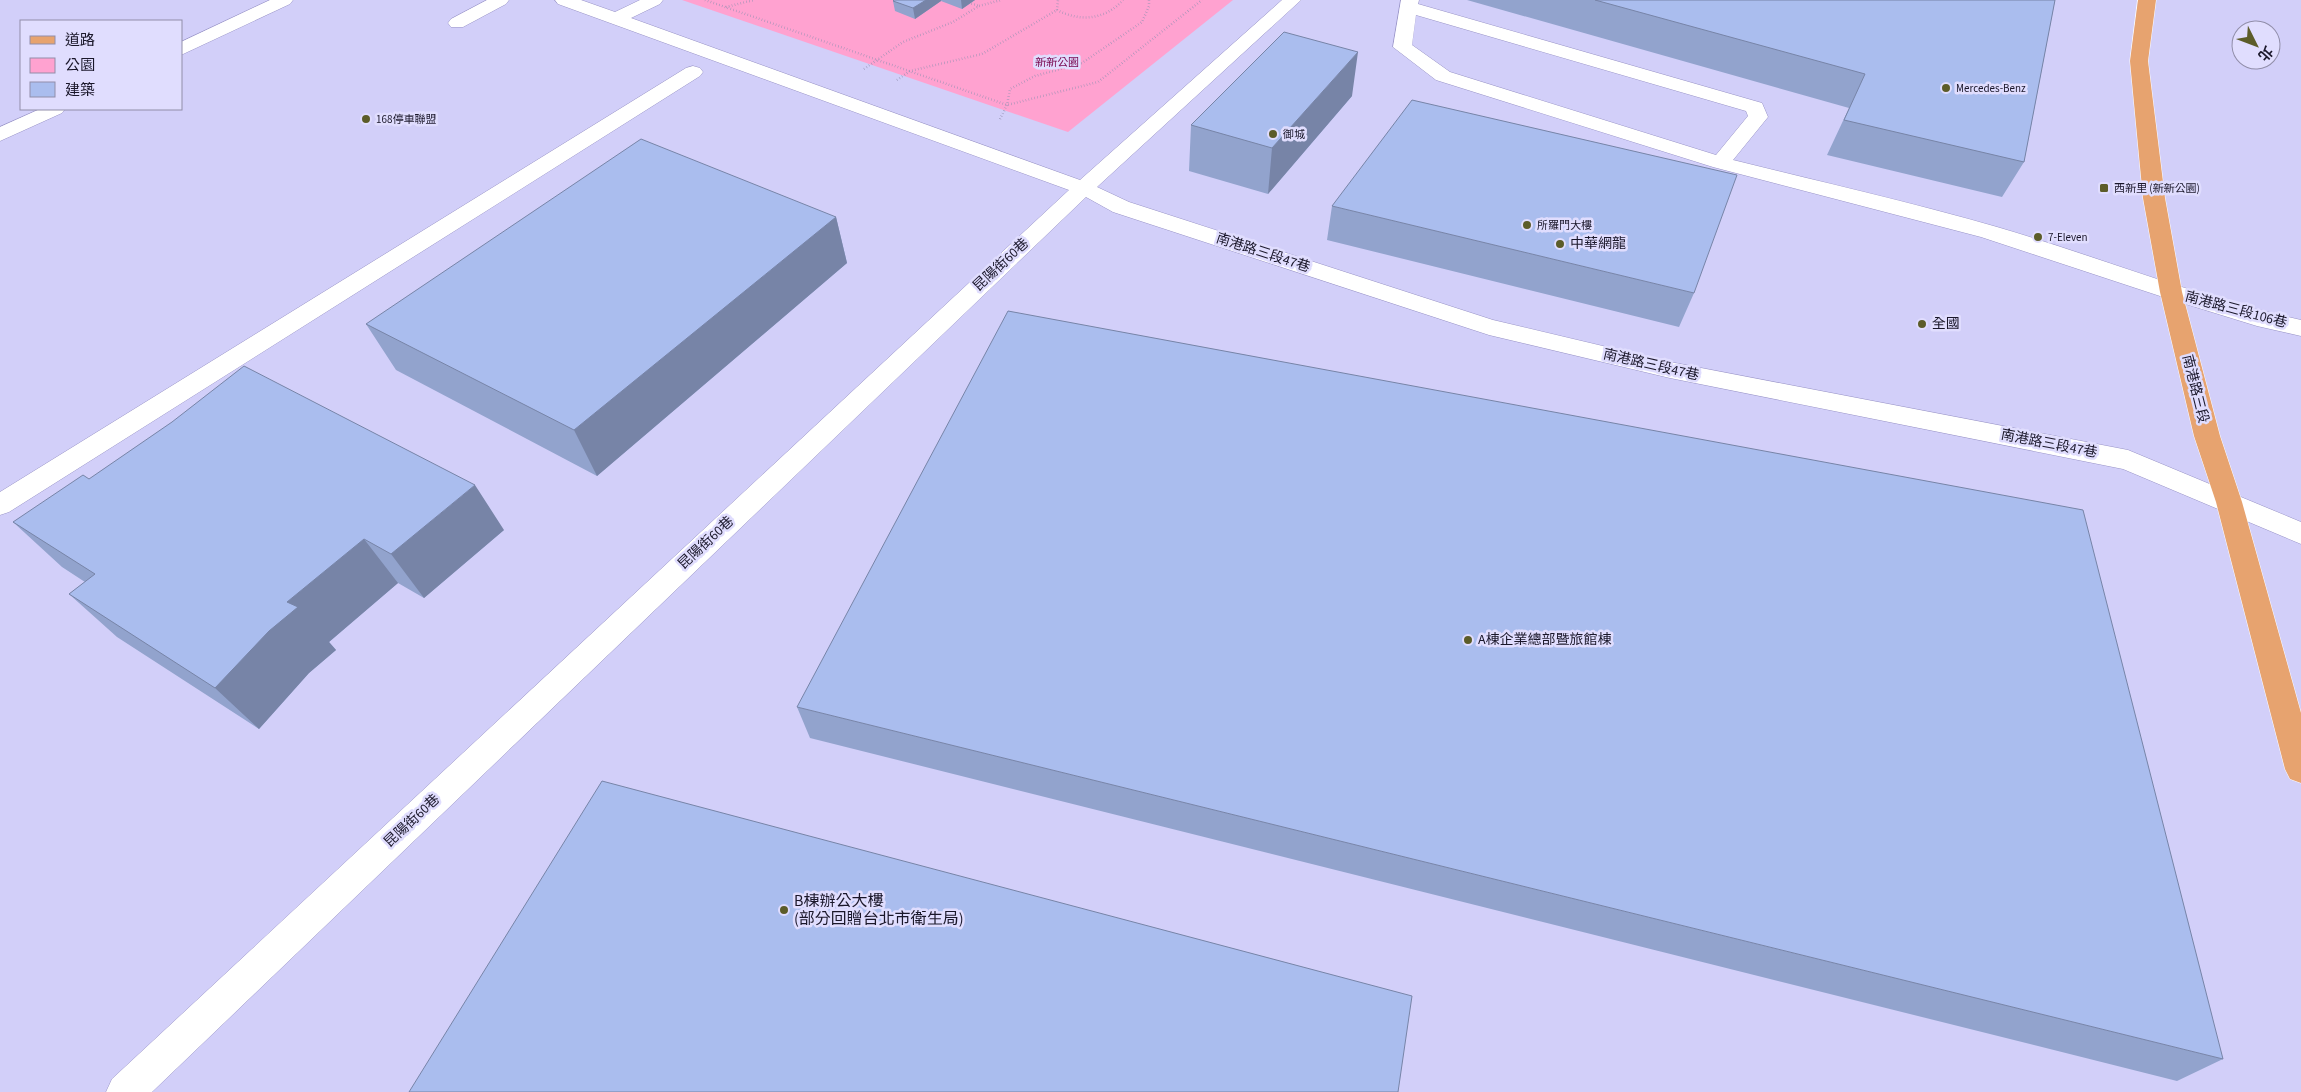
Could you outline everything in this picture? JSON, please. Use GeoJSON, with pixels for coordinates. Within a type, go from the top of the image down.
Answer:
{"type":"FeatureCollection","features":[{"type":"Feature","properties":{"kind":"main road","name":"南港路三段"},"geometry":{"type":"LineString","coordinates":[[2147,0],[2139,61],[2154,198],[2171,292],[2207,436],[2229,502],[2301,769]]}},
{"type":"Feature","properties":{"kind":"street"},"geometry":{"type":"LineString","coordinates":[[182,33],[252,0]]}},
{"type":"Feature","properties":{"kind":"street"},"geometry":{"type":"LineString","coordinates":[[182,49],[284,0]]}},
{"type":"Feature","properties":{"kind":"street"},"geometry":{"type":"LineString","coordinates":[[457,23],[500,0]]}},
{"type":"Feature","properties":{"kind":"street","name":"南港路三段47巷"},"geometry":{"type":"LineString","coordinates":[[564,0],[1084,188],[1121,207],[1489,327],[1670,370],[2128,460],[2301,533]]}},
{"type":"Feature","properties":{"kind":"street"},"geometry":{"type":"LineString","coordinates":[[616,19],[654,0]]}},
{"type":"Feature","properties":{"kind":"street","name":"昆陽街60巷"},"geometry":{"type":"LineString","coordinates":[[126,1092],[1084,188],[1292,0]]}},
{"type":"Feature","properties":{"kind":"street"},"geometry":{"type":"LineString","coordinates":[[1410,4],[1755,107],[1758,117],[1720,163]]}},
{"type":"Feature","properties":{"kind":"street","name":"南港路三段106巷"},"geometry":{"type":"LineString","coordinates":[[1410,4],[1402,46],[1443,76],[1720,163],[1989,232],[2171,292],[2265,320],[2301,328]]}},
{"type":"Feature","properties":{"kind":"street"},"geometry":{"type":"LineString","coordinates":[[0,505],[693,72]]}},
{"type":"Feature","properties":{"kind":"street"},"geometry":{"type":"LineString","coordinates":[[0,116],[20,106]]}},
{"type":"Feature","properties":{"kind":"street"},"geometry":{"type":"LineString","coordinates":[[0,135],[53,110]]}},
{"type":"Feature","properties":{"kind":"path"},"geometry":{"type":"LineString","coordinates":[[705,0],[1007,105],[1098,82],[1202,0]]}},
{"type":"Feature","properties":{"kind":"path"},"geometry":{"type":"LineString","coordinates":[[726,7],[754,0]]}},
{"type":"Feature","properties":{"kind":"path"},"geometry":{"type":"LineString","coordinates":[[960,0],[979,6]]}},
{"type":"Feature","properties":{"kind":"path"},"geometry":{"type":"LineString","coordinates":[[864,70],[903,42],[953,22],[979,6],[1001,0]]}},
{"type":"Feature","properties":{"kind":"path"},"geometry":{"type":"LineString","coordinates":[[1057,10],[1058,0]]}},
{"type":"Feature","properties":{"kind":"path"},"geometry":{"type":"LineString","coordinates":[[1057,10],[1067,16],[1096,18],[1117,8],[1123,0]]}},
{"type":"Feature","properties":{"kind":"path"},"geometry":{"type":"LineString","coordinates":[[997,124],[1007,105],[1010,89],[1035,76],[1082,63],[1142,22],[1150,6],[1148,0]]}},
{"type":"Feature","properties":{"kind":"path"},"geometry":{"type":"LineString","coordinates":[[895,81],[910,71],[982,54],[1057,10]]}},
{"type":"Feature","properties":{"kind":"green space","name":"新新公園"},"geometry":{"type":"Polygon","coordinates":[[[682,0],[1233,0],[1068,132],[682,0]]]}},
{"type":"Feature","properties":{"kind":"building"},"geometry":{"type":"Polygon","coordinates":[[[894,0],[926,0],[913,8],[894,0]]]}},
{"type":"Feature","properties":{"kind":"building"},"geometry":{"type":"Polygon","coordinates":[[[1595,0],[2055,0],[2024,162],[1844,120],[1865,74],[1595,0]]]}},
{"type":"Feature","properties":{"kind":"building"},"geometry":{"type":"Polygon","coordinates":[[[1284,32],[1358,52],[1272,148],[1191,125],[1284,32]]]}},
{"type":"Feature","properties":{"kind":"building","name":"所羅門大樓"},"geometry":{"type":"Polygon","coordinates":[[[1412,100],[1737,175],[1694,293],[1332,206],[1412,100]]]}},
{"type":"Feature","properties":{"kind":"building"},"geometry":{"type":"Polygon","coordinates":[[[641,139],[836,217],[574,430],[366,324],[641,139]]]}},
{"type":"Feature","properties":{"kind":"building","name":"A棟企業總部暨旅館棟"},"geometry":{"type":"Polygon","coordinates":[[[1008,311],[2083,510],[2223,1059],[797,707],[1008,311]]]}},
{"type":"Feature","properties":{"kind":"building"},"geometry":{"type":"Polygon","coordinates":[[[244,366],[475,485],[391,554],[364,539],[287,602],[298,607],[269,631],[215,688],[69,594],[95,574],[13,522],[83,475],[89,479],[172,422],[244,366]]]}},
{"type":"Feature","properties":{"kind":"building","name":"B棟辦公大樓 (部分回贈台北市衛生局)"},"geometry":{"type":"Polygon","coordinates":[[[602,781],[1412,996],[1398,1092],[409,1092],[602,781]]]}},
{"type":"Feature","properties":{"kind":"place","name":"Mercedes-Benz"},"geometry":{"type":"Point","coordinates":[1946,88]}},
{"type":"Feature","properties":{"kind":"place","name":"168停車聯盟"},"geometry":{"type":"Point","coordinates":[366,119]}},
{"type":"Feature","properties":{"kind":"place","name":"御城"},"geometry":{"type":"Point","coordinates":[1273,134]}},
{"type":"Feature","properties":{"kind":"place","name":"西新里 (新新公園)"},"geometry":{"type":"Point","coordinates":[2104,188]}},
{"type":"Feature","properties":{"kind":"place","name":"所羅門大樓"},"geometry":{"type":"Point","coordinates":[1527,225]}},
{"type":"Feature","properties":{"kind":"place","name":"7-Eleven"},"geometry":{"type":"Point","coordinates":[2038,237]}},
{"type":"Feature","properties":{"kind":"place","name":"中華網龍"},"geometry":{"type":"Point","coordinates":[1560,244]}},
{"type":"Feature","properties":{"kind":"place","name":"全國"},"geometry":{"type":"Point","coordinates":[1922,324]}},
{"type":"Feature","properties":{"kind":"place","name":"A棟企業總部暨旅館棟"},"geometry":{"type":"Point","coordinates":[1468,640]}},
{"type":"Feature","properties":{"kind":"place","name":"B棟辦公大樓 (部分回贈台北市衛生局)"},"geometry":{"type":"Point","coordinates":[784,910]}}]}
